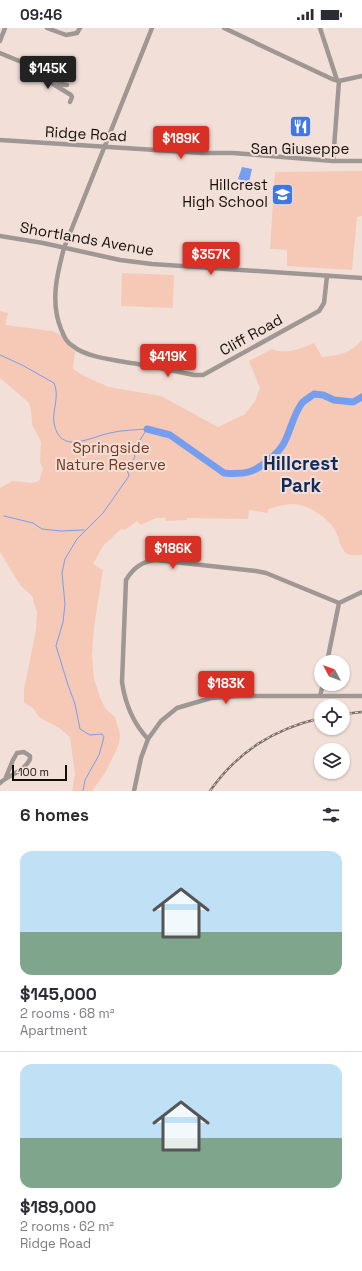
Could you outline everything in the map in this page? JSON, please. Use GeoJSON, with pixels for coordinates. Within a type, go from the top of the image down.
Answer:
{"type":"FeatureCollection","features":[{"type":"Feature","properties":{"kind":"street"},"geometry":{"type":"LineString","coordinates":[[0,41],[5,28]]}},
{"type":"Feature","properties":{"kind":"street"},"geometry":{"type":"LineString","coordinates":[[47,28],[66,35],[77,33],[80,28]]}},
{"type":"Feature","properties":{"kind":"street","name":"Cliff Road"},"geometry":{"type":"LineString","coordinates":[[152,28],[64,248],[56,278],[56,308],[57,318],[65,338],[73,347],[84,352],[110,359],[199,375],[208,373],[319,311],[324,303],[327,276]]}},
{"type":"Feature","properties":{"kind":"street"},"geometry":{"type":"LineString","coordinates":[[224,28],[338,81],[362,76]]}},
{"type":"Feature","properties":{"kind":"street"},"geometry":{"type":"LineString","coordinates":[[320,28],[338,81],[332,161]]}},
{"type":"Feature","properties":{"kind":"street"},"geometry":{"type":"LineString","coordinates":[[0,53],[50,74],[62,85],[67,85]]}},
{"type":"Feature","properties":{"kind":"street"},"geometry":{"type":"LineString","coordinates":[[50,74],[50,81],[71,95],[72,97],[70,102]]}},
{"type":"Feature","properties":{"kind":"street","name":"Ridge Road"},"geometry":{"type":"LineString","coordinates":[[0,140],[202,153],[233,153],[332,161],[362,161]]}},
{"type":"Feature","properties":{"kind":"street","name":"Shortlands Avenue"},"geometry":{"type":"LineString","coordinates":[[0,236],[120,260],[152,264],[362,278]]}},
{"type":"Feature","properties":{"kind":"street"},"geometry":{"type":"LineString","coordinates":[[148,739],[139,728],[129,710],[123,692],[122,682],[126,580],[135,568],[148,561],[156,560],[256,571],[266,573],[339,603],[362,592]]}},
{"type":"Feature","properties":{"kind":"street"},"geometry":{"type":"LineString","coordinates":[[328,655],[339,603]]}},
{"type":"Feature","properties":{"kind":"street"},"geometry":{"type":"LineString","coordinates":[[320,696],[321,691]]}},
{"type":"Feature","properties":{"kind":"street"},"geometry":{"type":"LineString","coordinates":[[134,791],[141,758],[148,739],[161,721],[177,708],[211,698],[239,696],[362,696]]}},
{"type":"Feature","properties":{"kind":"street"},"geometry":{"type":"LineString","coordinates":[[0,783],[6,777],[25,768],[30,756],[24,752],[17,753],[6,777]]}},
{"type":"Feature","properties":{"kind":"green space"},"geometry":{"type":"Polygon","coordinates":[[[362,171],[362,216],[357,217],[352,270],[287,266],[287,250],[270,249],[275,172],[362,171]]]}},
{"type":"Feature","properties":{"kind":"green space"},"geometry":{"type":"Polygon","coordinates":[[[122,273],[174,275],[173,308],[121,306],[122,273]]]}},
{"type":"Feature","properties":{"kind":"green space","name":"Springside Nature Reserve"},"geometry":{"type":"Polygon","coordinates":[[[0,311],[8,313],[5,325],[52,331],[61,335],[75,352],[73,369],[84,376],[109,387],[161,396],[218,427],[245,414],[255,401],[260,388],[249,361],[272,349],[277,351],[288,351],[314,343],[322,357],[334,355],[348,351],[362,340],[362,555],[347,554],[343,549],[333,527],[324,517],[312,509],[293,504],[268,509],[268,513],[249,510],[248,519],[187,518],[187,520],[166,521],[165,518],[156,518],[140,525],[137,521],[125,530],[121,529],[103,546],[93,564],[103,570],[94,627],[92,656],[94,679],[105,708],[115,717],[120,734],[119,744],[112,759],[105,773],[92,791],[72,791],[75,774],[70,737],[59,728],[39,717],[32,707],[24,703],[24,689],[36,630],[37,613],[32,596],[20,585],[0,552],[0,488],[12,481],[33,483],[39,481],[43,469],[40,462],[41,442],[32,424],[29,403],[0,378],[0,311]]]}},
{"type":"Feature","properties":{"kind":"water"},"geometry":{"type":"Polygon","coordinates":[[[242,167],[252,169],[249,182],[238,179],[242,167]]]}},
{"type":"Feature","properties":{"kind":"waterway"},"geometry":{"type":"LineString","coordinates":[[0,355],[22,365],[54,383],[56,388],[54,423],[57,433],[62,439],[69,442],[77,442],[115,432],[147,429]]}},
{"type":"Feature","properties":{"kind":"waterway"},"geometry":{"type":"LineString","coordinates":[[147,429],[170,435],[224,473],[237,474],[254,470],[277,452],[282,446],[302,403],[314,394],[323,395],[334,400],[353,402],[362,397]]}},
{"type":"Feature","properties":{"kind":"waterway"},"geometry":{"type":"LineString","coordinates":[[83,791],[85,780],[99,755],[104,737],[102,734],[90,735],[80,729],[75,704],[56,646],[63,622],[65,604],[62,573],[65,559],[77,539],[103,513],[129,476],[127,469],[135,457],[133,451],[147,429]]}},
{"type":"Feature","properties":{"kind":"waterway"},"geometry":{"type":"LineString","coordinates":[[4,516],[33,523],[42,529],[61,531],[84,530]]}},
{"type":"Feature","properties":{"kind":"railway"},"geometry":{"type":"LineString","coordinates":[[350,713],[362,712]]}},
{"type":"Feature","properties":{"kind":"railway"},"geometry":{"type":"LineString","coordinates":[[210,791],[233,764],[258,744],[288,728],[314,720]]}},
{"type":"Feature","properties":{"kind":"place","name":"San Giuseppe"},"geometry":{"type":"Point","coordinates":[300,126]}},
{"type":"Feature","properties":{"kind":"place","name":"Hillcrest High School"},"geometry":{"type":"Point","coordinates":[283,194]}},
{"type":"Feature","properties":{"kind":"district","name":"Hillcrest Park"},"geometry":{"type":"Point","coordinates":[301,474]}}]}
